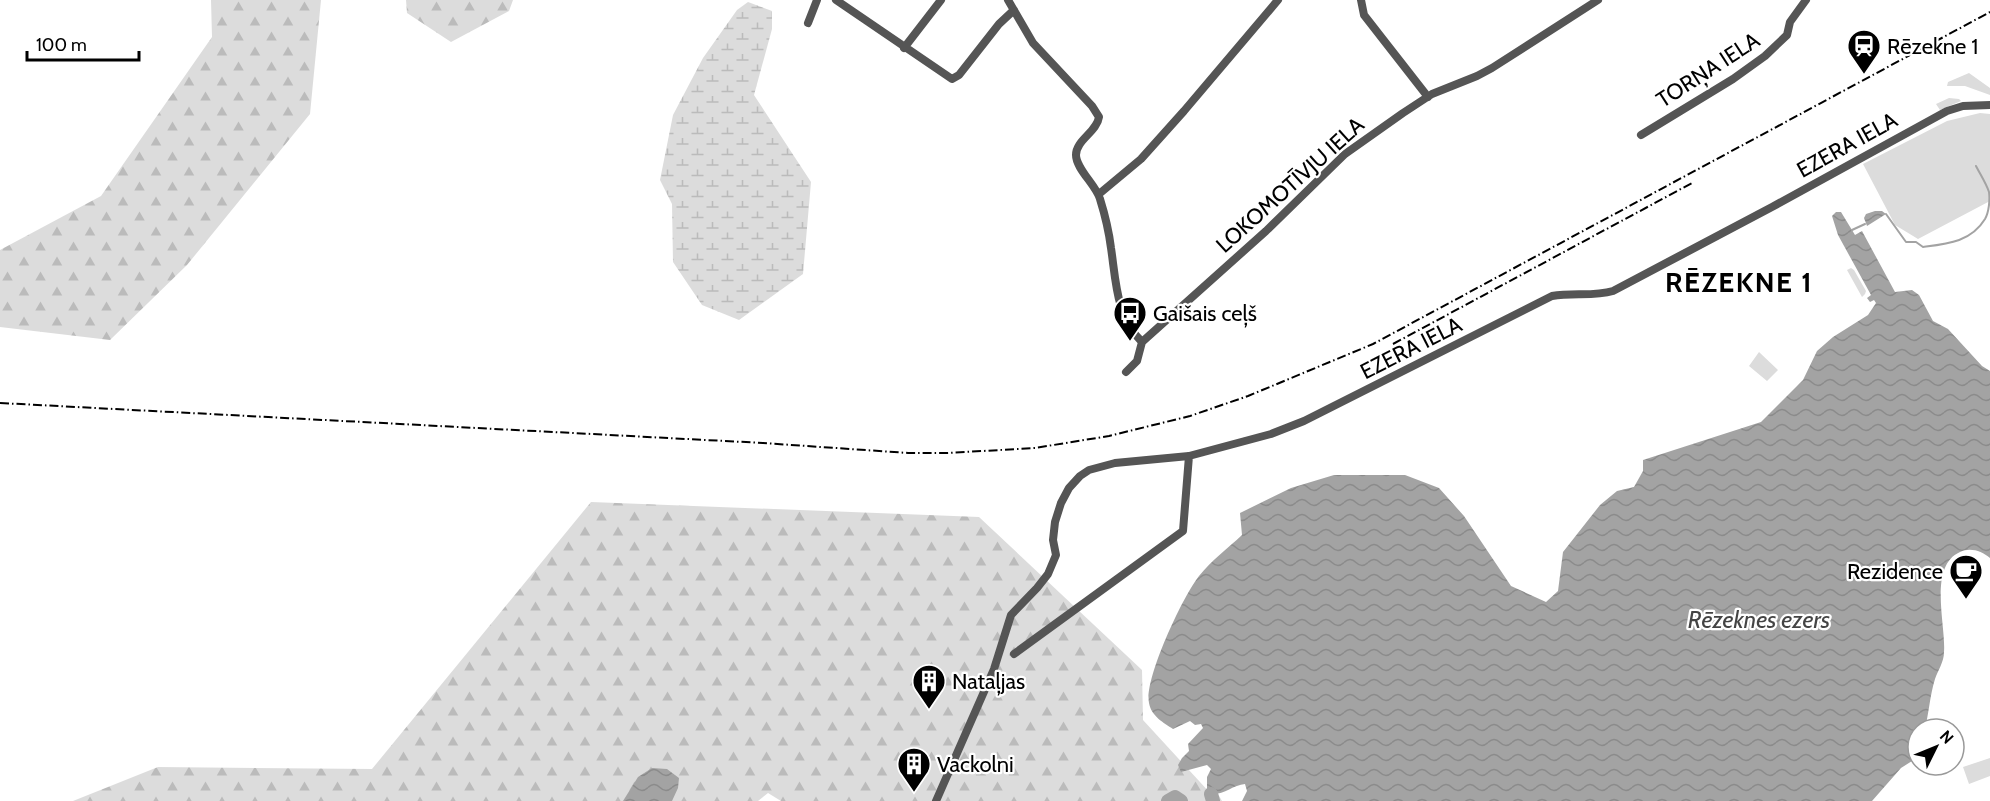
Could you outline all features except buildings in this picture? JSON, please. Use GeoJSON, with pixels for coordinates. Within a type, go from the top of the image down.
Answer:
{"type":"FeatureCollection","features":[{"type":"Feature","properties":{"kind":"street"},"geometry":{"type":"LineString","coordinates":[[808,23],[817,0]]}},
{"type":"Feature","properties":{"kind":"street"},"geometry":{"type":"LineString","coordinates":[[836,0],[947,77],[954,79],[1005,17],[1014,10]]}},
{"type":"Feature","properties":{"kind":"street"},"geometry":{"type":"LineString","coordinates":[[904,48],[941,0]]}},
{"type":"Feature","properties":{"kind":"street"},"geometry":{"type":"LineString","coordinates":[[1008,0],[1032,43],[1098,113],[1098,123],[1076,153],[1079,164],[1099,194],[1106,217],[1119,303],[1132,330],[1142,342]]}},
{"type":"Feature","properties":{"kind":"street"},"geometry":{"type":"LineString","coordinates":[[1099,194],[1137,163],[1278,0]]}},
{"type":"Feature","properties":{"kind":"street"},"geometry":{"type":"LineString","coordinates":[[1361,0],[1364,15],[1428,97]]}},
{"type":"Feature","properties":{"kind":"street","name":"LOKOMOTĪVJU IELA"},"geometry":{"type":"LineString","coordinates":[[1126,372],[1137,361],[1142,342],[1266,231],[1346,154],[1428,97],[1492,68],[1598,0]]}},
{"type":"Feature","properties":{"kind":"street","name":"TORŅA IELA"},"geometry":{"type":"LineString","coordinates":[[1641,135],[1733,79],[1765,56],[1788,35],[1790,22],[1806,0]]}},
{"type":"Feature","properties":{"kind":"street","name":"EZERA IELA"},"geometry":{"type":"LineString","coordinates":[[936,801],[994,669],[1011,615],[1048,574],[1056,555],[1053,540],[1055,522],[1061,503],[1069,488],[1080,476],[1100,466],[1115,463],[1189,456],[1271,434],[1304,421],[1552,296],[1597,295],[1613,291],[1947,111],[1963,106],[1990,105]]}},
{"type":"Feature","properties":{"kind":"street"},"geometry":{"type":"LineString","coordinates":[[1014,654],[1183,531],[1189,456]]}},
{"type":"Feature","properties":{"kind":"green space"},"geometry":{"type":"Polygon","coordinates":[[[211,0],[321,0],[310,114],[187,265],[110,340],[0,327],[0,250],[101,196],[212,37],[211,0]]]}},
{"type":"Feature","properties":{"kind":"green space"},"geometry":{"type":"Polygon","coordinates":[[[406,0],[513,0],[509,11],[451,42],[407,13],[406,0]]]}},
{"type":"Feature","properties":{"kind":"green space"},"geometry":{"type":"Polygon","coordinates":[[[748,2],[772,11],[772,29],[754,95],[811,182],[803,274],[739,320],[702,305],[673,262],[672,204],[660,180],[673,115],[703,58],[737,10],[748,2]]]}},
{"type":"Feature","properties":{"kind":"green space"},"geometry":{"type":"Polygon","coordinates":[[[1969,73],[1990,88],[1990,95],[1965,86],[1947,86],[1948,82],[1969,73]]]}},
{"type":"Feature","properties":{"kind":"green space"},"geometry":{"type":"Polygon","coordinates":[[[1949,98],[1961,101],[1940,110],[1936,104],[1949,98]]]}},
{"type":"Feature","properties":{"kind":"green space"},"geometry":{"type":"Polygon","coordinates":[[[1980,113],[1990,114],[1990,201],[1918,239],[1895,225],[1863,164],[1947,121],[1980,113]]]}},
{"type":"Feature","properties":{"kind":"green space"},"geometry":{"type":"Polygon","coordinates":[[[1851,268],[1866,291],[1862,297],[1847,270],[1851,268]]]}},
{"type":"Feature","properties":{"kind":"green space"},"geometry":{"type":"Polygon","coordinates":[[[1759,352],[1778,370],[1767,381],[1749,366],[1759,352]]]}},
{"type":"Feature","properties":{"kind":"green space"},"geometry":{"type":"Polygon","coordinates":[[[591,502],[979,517],[1142,670],[1143,720],[1211,794],[1218,794],[1222,801],[781,801],[768,793],[758,801],[73,801],[158,767],[372,769],[591,502]]]}},
{"type":"Feature","properties":{"kind":"green space"},"geometry":{"type":"Polygon","coordinates":[[[1990,758],[1990,776],[1969,784],[1966,766],[1990,758]]]}},
{"type":"Feature","properties":{"kind":"water"},"geometry":{"type":"Polygon","coordinates":[[[1882,211],[1886,214],[1867,226],[1864,218],[1866,214],[1882,211]]]}},
{"type":"Feature","properties":{"kind":"water","name":"Rēzeknes ezers"},"geometry":{"type":"Polygon","coordinates":[[[1836,212],[1841,212],[1855,235],[1862,231],[1895,292],[1912,290],[1919,295],[1933,321],[1948,329],[1982,366],[1990,371],[1990,558],[1976,550],[1960,552],[1950,559],[1944,570],[1941,597],[1944,656],[1933,685],[1927,717],[1906,717],[1906,765],[1872,801],[1242,801],[1247,791],[1245,784],[1211,794],[1207,789],[1207,777],[1211,769],[1207,765],[1181,772],[1178,765],[1189,751],[1188,744],[1203,728],[1201,724],[1195,725],[1190,721],[1173,729],[1155,715],[1149,703],[1152,676],[1166,638],[1192,586],[1209,565],[1242,535],[1240,513],[1291,488],[1334,475],[1405,475],[1439,488],[1464,516],[1511,586],[1546,602],[1558,591],[1563,552],[1600,505],[1617,491],[1634,487],[1643,471],[1643,460],[1761,422],[1803,380],[1817,351],[1833,337],[1868,315],[1876,303],[1874,300],[1870,302],[1867,298],[1871,295],[1838,235],[1832,216],[1836,212]]]}},
{"type":"Feature","properties":{"kind":"water"},"geometry":{"type":"Polygon","coordinates":[[[652,768],[667,769],[679,778],[678,788],[672,801],[623,801],[638,777],[652,768]]]}},
{"type":"Feature","properties":{"kind":"waterway"},"geometry":{"type":"LineString","coordinates":[[1886,214],[1906,242],[1916,242],[1923,247],[1949,243],[1966,237],[1973,233],[1985,219],[1989,206],[1989,192],[1976,166]]}},
{"type":"Feature","properties":{"kind":"waterway"},"geometry":{"type":"LineString","coordinates":[[1852,230],[1865,224]]}},
{"type":"Feature","properties":{"kind":"waterway"},"geometry":{"type":"LineString","coordinates":[[1211,794],[1213,801]]}},
{"type":"Feature","properties":{"kind":"waterway"},"geometry":{"type":"LineString","coordinates":[[1168,801],[1175,797],[1181,801]]}},
{"type":"Feature","properties":{"kind":"railway"},"geometry":{"type":"LineString","coordinates":[[0,403],[763,443],[908,453],[1035,448],[1109,436],[1190,416],[1248,396],[1373,344],[1990,12]]}},
{"type":"Feature","properties":{"kind":"railway"},"geometry":{"type":"LineString","coordinates":[[1393,344],[1692,183]]}},
{"type":"Feature","properties":{"kind":"place","name":"Rēzekne 1"},"geometry":{"type":"Point","coordinates":[1864,75]}},
{"type":"Feature","properties":{"kind":"place","name":"Gaišais ceļš"},"geometry":{"type":"Point","coordinates":[1130,342]}},
{"type":"Feature","properties":{"kind":"place","name":"Rezidence"},"geometry":{"type":"Point","coordinates":[1966,600]}},
{"type":"Feature","properties":{"kind":"place","name":"Nataļjas"},"geometry":{"type":"Point","coordinates":[929,710]}},
{"type":"Feature","properties":{"kind":"place","name":"Vackolni"},"geometry":{"type":"Point","coordinates":[914,793]}},
{"type":"Feature","properties":{"kind":"district","name":"RĒZEKNE 1"},"geometry":{"type":"Point","coordinates":[1739,282]}}]}
